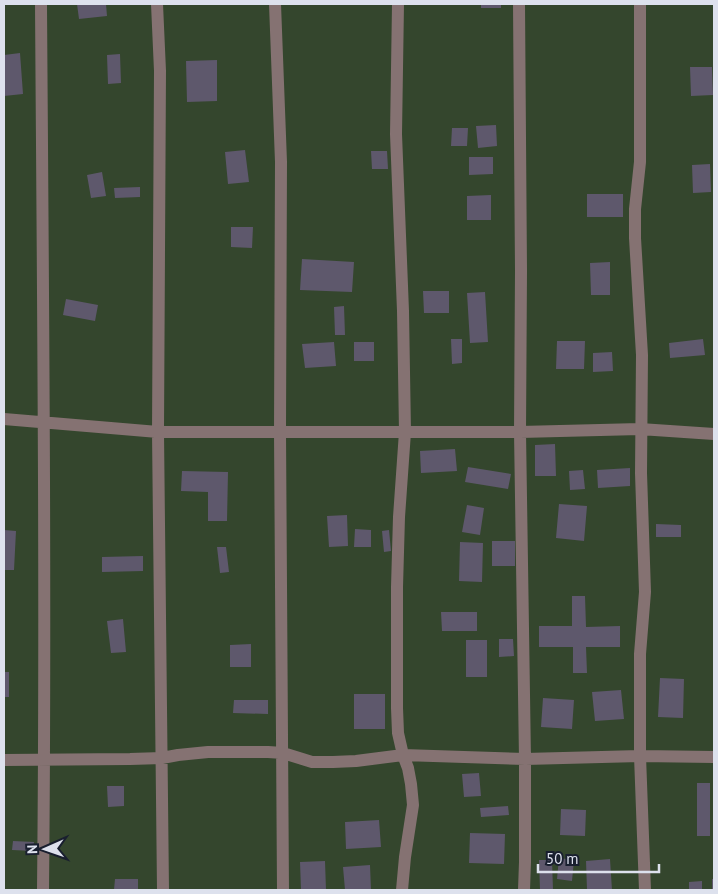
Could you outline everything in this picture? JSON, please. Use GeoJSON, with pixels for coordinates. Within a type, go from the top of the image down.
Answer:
{"type":"FeatureCollection","features":[{"type":"Feature","properties":{"kind":"street"},"geometry":{"type":"LineString","coordinates":[[41,4],[44,422],[43,890]]}},
{"type":"Feature","properties":{"kind":"street"},"geometry":{"type":"LineString","coordinates":[[157,4],[160,71],[158,432],[163,890]]}},
{"type":"Feature","properties":{"kind":"street"},"geometry":{"type":"LineString","coordinates":[[275,4],[280,162],[283,890]]}},
{"type":"Feature","properties":{"kind":"street"},"geometry":{"type":"LineString","coordinates":[[398,4],[396,134],[405,432],[399,517],[398,734],[408,768],[413,805],[404,857],[402,890]]}},
{"type":"Feature","properties":{"kind":"street"},"geometry":{"type":"LineString","coordinates":[[519,4],[520,432],[525,759],[524,890]]}},
{"type":"Feature","properties":{"kind":"street"},"geometry":{"type":"LineString","coordinates":[[640,4],[640,162],[635,209],[635,238],[642,354],[640,430],[645,592],[640,654],[640,756],[645,890]]}},
{"type":"Feature","properties":{"kind":"street"},"geometry":{"type":"LineString","coordinates":[[4,419],[158,432],[520,432],[640,430],[714,434]]}},
{"type":"Feature","properties":{"kind":"street"},"geometry":{"type":"LineString","coordinates":[[4,760],[106,760],[162,758],[194,753],[268,752],[283,753],[312,762],[356,761],[403,755],[525,759],[640,756],[714,757]]}},
{"type":"Feature","properties":{"kind":"green space"},"geometry":{"type":"Polygon","coordinates":[[[4,4],[714,4],[714,890],[4,890],[4,4]]]}},
{"type":"Feature","properties":{"kind":"building"},"geometry":{"type":"Polygon","coordinates":[[[77,4],[106,4],[107,16],[79,19],[77,4]]]}},
{"type":"Feature","properties":{"kind":"building"},"geometry":{"type":"Polygon","coordinates":[[[481,4],[501,4],[501,8],[481,8],[481,4]]]}},
{"type":"Feature","properties":{"kind":"building"},"geometry":{"type":"Polygon","coordinates":[[[20,53],[23,94],[4,96],[4,55],[20,53]]]}},
{"type":"Feature","properties":{"kind":"building"},"geometry":{"type":"Polygon","coordinates":[[[120,54],[121,83],[108,84],[107,55],[120,54]]]}},
{"type":"Feature","properties":{"kind":"building"},"geometry":{"type":"Polygon","coordinates":[[[217,60],[217,101],[187,102],[186,61],[217,60]]]}},
{"type":"Feature","properties":{"kind":"building"},"geometry":{"type":"Polygon","coordinates":[[[690,67],[712,67],[713,95],[691,96],[690,67]]]}},
{"type":"Feature","properties":{"kind":"building"},"geometry":{"type":"Polygon","coordinates":[[[496,125],[497,146],[478,148],[476,126],[496,125]]]}},
{"type":"Feature","properties":{"kind":"building"},"geometry":{"type":"Polygon","coordinates":[[[452,128],[468,128],[467,146],[451,146],[452,128]]]}},
{"type":"Feature","properties":{"kind":"building"},"geometry":{"type":"Polygon","coordinates":[[[245,150],[249,182],[228,184],[225,152],[245,150]]]}},
{"type":"Feature","properties":{"kind":"building"},"geometry":{"type":"Polygon","coordinates":[[[371,151],[387,151],[388,169],[372,169],[371,151]]]}},
{"type":"Feature","properties":{"kind":"building"},"geometry":{"type":"Polygon","coordinates":[[[469,157],[493,157],[493,174],[469,175],[469,157]]]}},
{"type":"Feature","properties":{"kind":"building"},"geometry":{"type":"Polygon","coordinates":[[[710,164],[711,192],[693,193],[692,165],[710,164]]]}},
{"type":"Feature","properties":{"kind":"building"},"geometry":{"type":"Polygon","coordinates":[[[102,172],[106,196],[91,198],[87,175],[102,172]]]}},
{"type":"Feature","properties":{"kind":"building"},"geometry":{"type":"Polygon","coordinates":[[[140,187],[140,197],[115,198],[114,188],[140,187]]]}},
{"type":"Feature","properties":{"kind":"building"},"geometry":{"type":"Polygon","coordinates":[[[587,194],[623,194],[623,217],[587,217],[587,194]]]}},
{"type":"Feature","properties":{"kind":"building"},"geometry":{"type":"Polygon","coordinates":[[[491,195],[491,220],[467,220],[467,196],[491,195]]]}},
{"type":"Feature","properties":{"kind":"building"},"geometry":{"type":"Polygon","coordinates":[[[231,227],[253,227],[252,248],[231,247],[231,227]]]}},
{"type":"Feature","properties":{"kind":"building"},"geometry":{"type":"Polygon","coordinates":[[[302,259],[354,262],[352,292],[300,290],[302,259]]]}},
{"type":"Feature","properties":{"kind":"building"},"geometry":{"type":"Polygon","coordinates":[[[610,262],[610,295],[591,295],[590,263],[610,262]]]}},
{"type":"Feature","properties":{"kind":"building"},"geometry":{"type":"Polygon","coordinates":[[[423,291],[449,291],[449,313],[424,313],[423,291]]]}},
{"type":"Feature","properties":{"kind":"building"},"geometry":{"type":"Polygon","coordinates":[[[485,292],[488,342],[470,343],[467,293],[485,292]]]}},
{"type":"Feature","properties":{"kind":"building"},"geometry":{"type":"Polygon","coordinates":[[[66,299],[98,305],[95,321],[63,315],[66,299]]]}},
{"type":"Feature","properties":{"kind":"building"},"geometry":{"type":"Polygon","coordinates":[[[344,306],[345,335],[335,335],[334,307],[344,306]]]}},
{"type":"Feature","properties":{"kind":"building"},"geometry":{"type":"Polygon","coordinates":[[[451,339],[462,339],[462,363],[452,364],[451,339]]]}},
{"type":"Feature","properties":{"kind":"building"},"geometry":{"type":"Polygon","coordinates":[[[703,339],[705,355],[670,358],[669,343],[703,339]]]}},
{"type":"Feature","properties":{"kind":"building"},"geometry":{"type":"Polygon","coordinates":[[[557,341],[585,341],[584,369],[556,369],[557,341]]]}},
{"type":"Feature","properties":{"kind":"building"},"geometry":{"type":"Polygon","coordinates":[[[334,342],[336,366],[305,368],[302,344],[334,342]]]}},
{"type":"Feature","properties":{"kind":"building"},"geometry":{"type":"Polygon","coordinates":[[[354,342],[374,342],[374,361],[354,361],[354,342]]]}},
{"type":"Feature","properties":{"kind":"building"},"geometry":{"type":"Polygon","coordinates":[[[612,352],[613,371],[593,372],[593,353],[612,352]]]}},
{"type":"Feature","properties":{"kind":"building"},"geometry":{"type":"Polygon","coordinates":[[[555,444],[556,476],[535,476],[535,445],[555,444]]]}},
{"type":"Feature","properties":{"kind":"building"},"geometry":{"type":"Polygon","coordinates":[[[455,449],[457,471],[421,473],[420,451],[455,449]]]}},
{"type":"Feature","properties":{"kind":"building"},"geometry":{"type":"Polygon","coordinates":[[[468,467],[511,474],[508,489],[465,482],[468,467]]]}},
{"type":"Feature","properties":{"kind":"building"},"geometry":{"type":"Polygon","coordinates":[[[630,468],[630,486],[598,488],[597,470],[630,468]]]}},
{"type":"Feature","properties":{"kind":"building"},"geometry":{"type":"Polygon","coordinates":[[[583,470],[585,489],[570,490],[569,471],[583,470]]]}},
{"type":"Feature","properties":{"kind":"building"},"geometry":{"type":"Polygon","coordinates":[[[182,471],[228,472],[227,521],[208,521],[208,492],[181,491],[182,471]]]}},
{"type":"Feature","properties":{"kind":"building"},"geometry":{"type":"Polygon","coordinates":[[[559,504],[587,506],[584,541],[556,538],[559,504]]]}},
{"type":"Feature","properties":{"kind":"building"},"geometry":{"type":"Polygon","coordinates":[[[467,505],[484,508],[480,535],[462,532],[467,505]]]}},
{"type":"Feature","properties":{"kind":"building"},"geometry":{"type":"Polygon","coordinates":[[[347,515],[348,546],[329,547],[327,516],[347,515]]]}},
{"type":"Feature","properties":{"kind":"building"},"geometry":{"type":"Polygon","coordinates":[[[656,524],[681,525],[681,537],[656,537],[656,524]]]}},
{"type":"Feature","properties":{"kind":"building"},"geometry":{"type":"Polygon","coordinates":[[[355,529],[371,530],[371,547],[354,547],[355,529]]]}},
{"type":"Feature","properties":{"kind":"building"},"geometry":{"type":"Polygon","coordinates":[[[4,530],[16,531],[14,570],[4,570],[4,530]]]}},
{"type":"Feature","properties":{"kind":"building"},"geometry":{"type":"Polygon","coordinates":[[[389,530],[391,551],[384,552],[382,531],[389,530]]]}},
{"type":"Feature","properties":{"kind":"building"},"geometry":{"type":"Polygon","coordinates":[[[492,541],[515,541],[515,566],[492,566],[492,541]]]}},
{"type":"Feature","properties":{"kind":"building"},"geometry":{"type":"Polygon","coordinates":[[[460,542],[483,543],[482,582],[459,581],[460,542]]]}},
{"type":"Feature","properties":{"kind":"building"},"geometry":{"type":"Polygon","coordinates":[[[217,547],[226,547],[229,572],[220,573],[217,547]]]}},
{"type":"Feature","properties":{"kind":"building"},"geometry":{"type":"Polygon","coordinates":[[[143,556],[143,571],[102,572],[102,557],[143,556]]]}},
{"type":"Feature","properties":{"kind":"building"},"geometry":{"type":"Polygon","coordinates":[[[572,596],[585,596],[586,627],[620,626],[620,647],[586,647],[587,673],[573,673],[573,647],[539,647],[539,626],[572,626],[572,596]]]}},
{"type":"Feature","properties":{"kind":"building"},"geometry":{"type":"Polygon","coordinates":[[[441,612],[477,612],[477,631],[442,631],[441,612]]]}},
{"type":"Feature","properties":{"kind":"building"},"geometry":{"type":"Polygon","coordinates":[[[123,619],[126,652],[111,653],[107,621],[123,619]]]}},
{"type":"Feature","properties":{"kind":"building"},"geometry":{"type":"Polygon","coordinates":[[[499,639],[513,639],[514,656],[499,657],[499,639]]]}},
{"type":"Feature","properties":{"kind":"building"},"geometry":{"type":"Polygon","coordinates":[[[466,640],[487,640],[487,677],[466,677],[466,640]]]}},
{"type":"Feature","properties":{"kind":"building"},"geometry":{"type":"Polygon","coordinates":[[[251,644],[251,667],[230,667],[230,645],[251,644]]]}},
{"type":"Feature","properties":{"kind":"building"},"geometry":{"type":"Polygon","coordinates":[[[4,672],[9,672],[9,697],[4,697],[4,672]]]}},
{"type":"Feature","properties":{"kind":"building"},"geometry":{"type":"Polygon","coordinates":[[[660,678],[684,679],[683,718],[658,717],[660,678]]]}},
{"type":"Feature","properties":{"kind":"building"},"geometry":{"type":"Polygon","coordinates":[[[621,690],[624,719],[595,721],[592,692],[621,690]]]}},
{"type":"Feature","properties":{"kind":"building"},"geometry":{"type":"Polygon","coordinates":[[[354,694],[385,694],[385,729],[354,729],[354,694]]]}},
{"type":"Feature","properties":{"kind":"building"},"geometry":{"type":"Polygon","coordinates":[[[543,698],[574,700],[572,729],[541,727],[543,698]]]}},
{"type":"Feature","properties":{"kind":"building"},"geometry":{"type":"Polygon","coordinates":[[[234,700],[268,700],[268,714],[233,713],[234,700]]]}},
{"type":"Feature","properties":{"kind":"building"},"geometry":{"type":"Polygon","coordinates":[[[479,773],[481,796],[464,797],[462,774],[479,773]]]}},
{"type":"Feature","properties":{"kind":"building"},"geometry":{"type":"Polygon","coordinates":[[[697,783],[710,783],[710,836],[697,836],[697,783]]]}},
{"type":"Feature","properties":{"kind":"building"},"geometry":{"type":"Polygon","coordinates":[[[107,786],[124,786],[124,806],[108,807],[107,786]]]}},
{"type":"Feature","properties":{"kind":"building"},"geometry":{"type":"Polygon","coordinates":[[[508,806],[509,815],[481,817],[480,808],[508,806]]]}},
{"type":"Feature","properties":{"kind":"building"},"geometry":{"type":"Polygon","coordinates":[[[561,809],[586,810],[585,836],[560,835],[561,809]]]}},
{"type":"Feature","properties":{"kind":"building"},"geometry":{"type":"Polygon","coordinates":[[[379,820],[381,847],[346,849],[345,822],[379,820]]]}},
{"type":"Feature","properties":{"kind":"building"},"geometry":{"type":"Polygon","coordinates":[[[470,833],[505,834],[504,864],[469,863],[470,833]]]}},
{"type":"Feature","properties":{"kind":"building"},"geometry":{"type":"Polygon","coordinates":[[[13,841],[34,842],[33,851],[12,850],[13,841]]]}},
{"type":"Feature","properties":{"kind":"building"},"geometry":{"type":"Polygon","coordinates":[[[559,858],[574,860],[572,881],[557,879],[559,858]]]}},
{"type":"Feature","properties":{"kind":"building"},"geometry":{"type":"Polygon","coordinates":[[[610,859],[612,890],[587,890],[586,861],[610,859]]]}},
{"type":"Feature","properties":{"kind":"building"},"geometry":{"type":"Polygon","coordinates":[[[539,860],[552,860],[553,890],[540,890],[539,860]]]}},
{"type":"Feature","properties":{"kind":"building"},"geometry":{"type":"Polygon","coordinates":[[[325,861],[326,890],[301,890],[300,862],[325,861]]]}},
{"type":"Feature","properties":{"kind":"building"},"geometry":{"type":"Polygon","coordinates":[[[370,865],[371,890],[345,890],[343,867],[370,865]]]}},
{"type":"Feature","properties":{"kind":"building"},"geometry":{"type":"Polygon","coordinates":[[[115,879],[138,879],[138,890],[114,890],[115,879]]]}},
{"type":"Feature","properties":{"kind":"building"},"geometry":{"type":"Polygon","coordinates":[[[712,879],[714,879],[714,890],[712,890],[712,879]]]}},
{"type":"Feature","properties":{"kind":"building"},"geometry":{"type":"Polygon","coordinates":[[[702,881],[702,890],[689,890],[689,882],[702,881]]]}}]}
